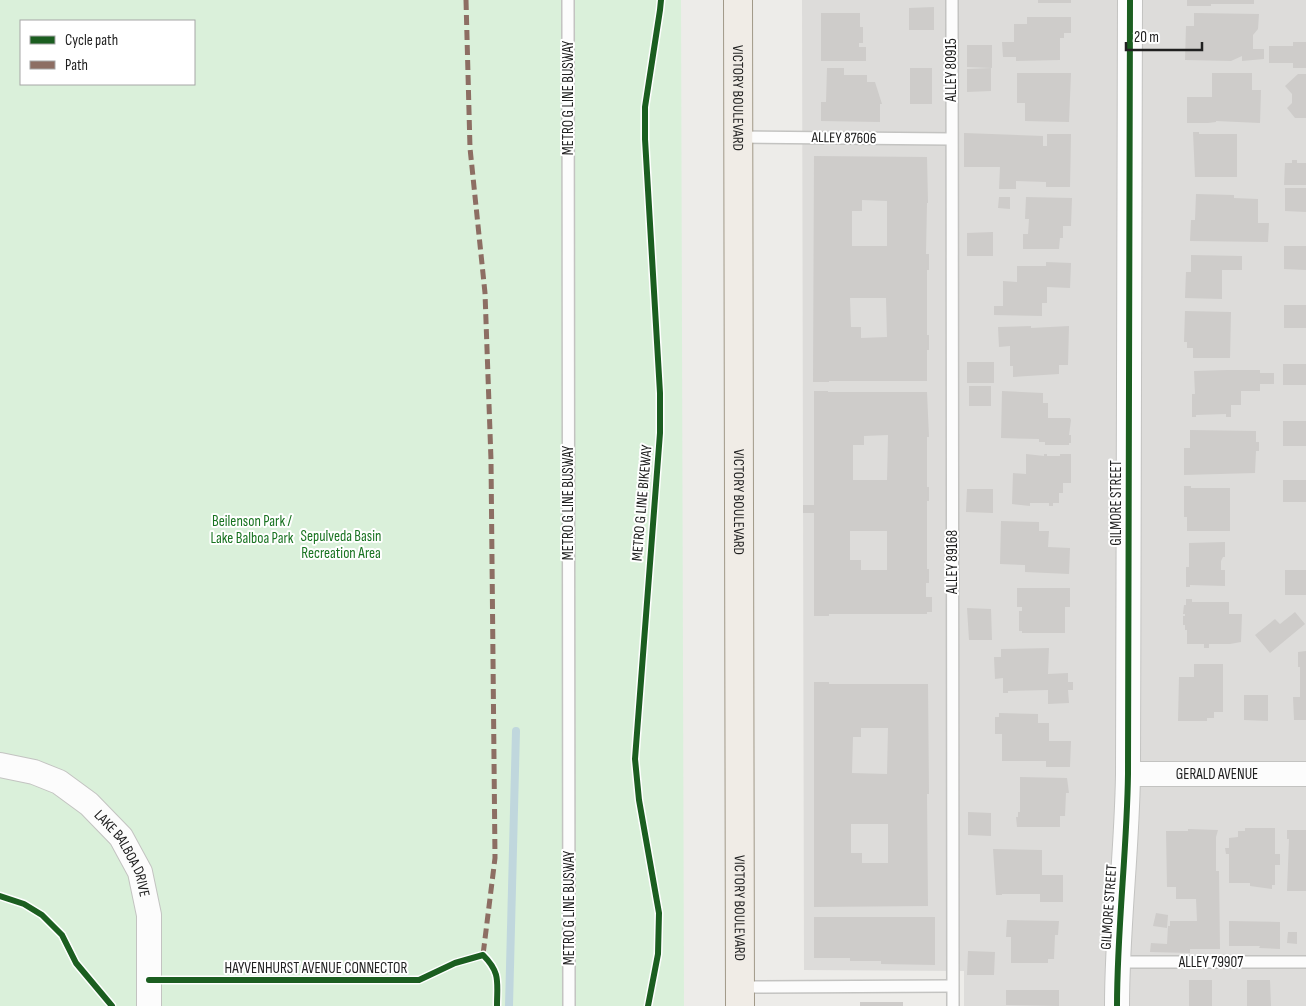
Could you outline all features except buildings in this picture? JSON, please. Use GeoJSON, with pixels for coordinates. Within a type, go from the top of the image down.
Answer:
{"type":"FeatureCollection","features":[{"type":"Feature","properties":{"kind":"main road","name":"VICTORY BOULEVARD"},"geometry":{"type":"LineString","coordinates":[[738,0],[740,997]]}},
{"type":"Feature","properties":{"kind":"street","name":"GILMORE STREET"},"geometry":{"type":"LineString","coordinates":[[1117,1006],[1117,962],[1128,825],[1130,0]]}},
{"type":"Feature","properties":{"kind":"street","name":"LAKE BALBOA DRIVE"},"geometry":{"type":"LineString","coordinates":[[0,765],[34,772],[58,782],[89,804],[121,837],[140,872],[149,915],[149,1006]]}},
{"type":"Feature","properties":{"kind":"street","name":"GERALD AVENUE"},"geometry":{"type":"LineString","coordinates":[[1128,774],[1306,774]]}},
{"type":"Feature","properties":{"kind":"lane","name":"METRO G LINE BUSWAY"},"geometry":{"type":"LineString","coordinates":[[568,0],[569,1006]]}},
{"type":"Feature","properties":{"kind":"lane","name":"ALLEY 80915"},"geometry":{"type":"LineString","coordinates":[[951,139],[952,0]]}},
{"type":"Feature","properties":{"kind":"lane","name":"ALLEY 87606"},"geometry":{"type":"LineString","coordinates":[[738,137],[951,139]]}},
{"type":"Feature","properties":{"kind":"lane","name":"ALLEY 89168"},"geometry":{"type":"LineString","coordinates":[[951,139],[952,1006]]}},
{"type":"Feature","properties":{"kind":"lane","name":"ALLEY 79907"},"geometry":{"type":"LineString","coordinates":[[1117,962],[1306,962]]}},
{"type":"Feature","properties":{"kind":"lane"},"geometry":{"type":"LineString","coordinates":[[740,997],[952,986]]}},
{"type":"Feature","properties":{"kind":"shaded area"},"geometry":{"type":"Polygon","coordinates":[[[802,0],[1306,0],[1306,1006],[964,1006],[964,971],[804,970],[802,0]]]}},
{"type":"Feature","properties":{"kind":"green space","name":"Sepulveda Basin Recreation Area"},"geometry":{"type":"Polygon","coordinates":[[[0,0],[681,0],[684,1006],[0,1006],[0,0]]]}},
{"type":"Feature","properties":{"kind":"waterway"},"geometry":{"type":"LineString","coordinates":[[509,1006],[516,731]]}},
{"type":"Feature","properties":{"kind":"marked path"},"geometry":{"type":"LineString","coordinates":[[466,0],[470,148],[485,293],[491,460],[495,858],[483,955]]}},
{"type":"Feature","properties":{"kind":"cycle path","name":"METRO G LINE BIKEWAY"},"geometry":{"type":"LineString","coordinates":[[648,1006],[658,954],[659,913],[639,800],[635,759],[660,433],[660,393],[645,139],[645,107],[661,0]]}},
{"type":"Feature","properties":{"kind":"cycle path"},"geometry":{"type":"LineString","coordinates":[[1117,1006],[1128,774],[1130,0]]}},
{"type":"Feature","properties":{"kind":"cycle path"},"geometry":{"type":"LineString","coordinates":[[0,896],[24,904],[42,915],[62,935],[76,963],[112,1006]]}},
{"type":"Feature","properties":{"kind":"cycle path","name":"HAYVENHURST AVENUE CONNECTOR"},"geometry":{"type":"LineString","coordinates":[[149,980],[419,980],[455,963],[483,955],[493,967],[497,978],[497,1006]]}},
{"type":"Feature","properties":{"kind":"park label","name":"Beilenson Park / Lake Balboa Park"},"geometry":{"type":"Point","coordinates":[252,530]}}]}
